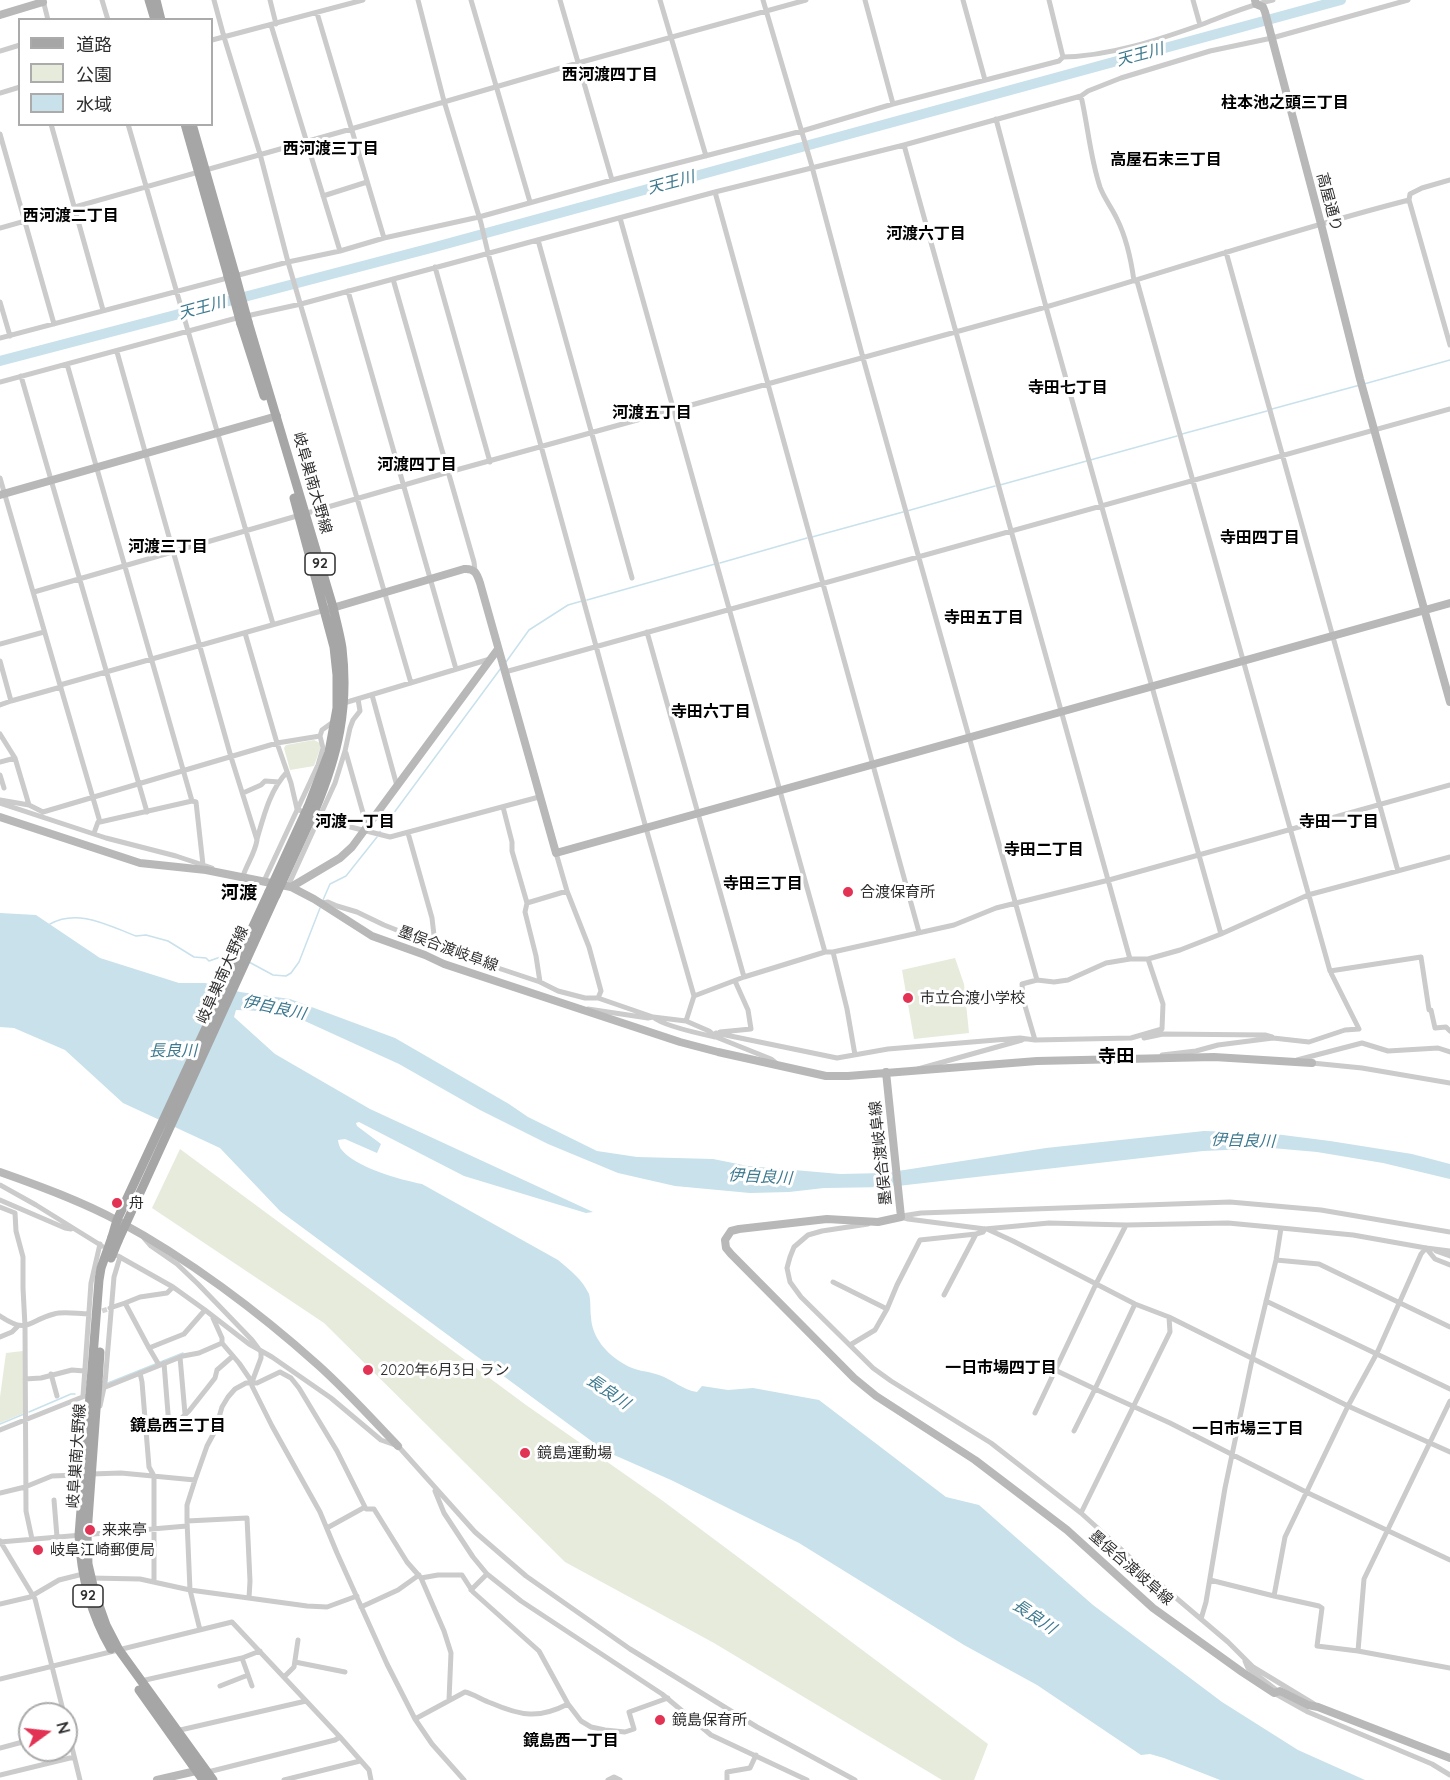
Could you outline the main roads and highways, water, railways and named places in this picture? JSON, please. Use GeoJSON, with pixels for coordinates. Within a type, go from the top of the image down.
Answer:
{"type":"FeatureCollection","features":[{"type":"Feature","properties":{"kind":"main road"},"geometry":{"type":"LineString","coordinates":[[149,0],[154,18]]}},
{"type":"Feature","properties":{"kind":"main road"},"geometry":{"type":"LineString","coordinates":[[156,0],[160,18]]}},
{"type":"Feature","properties":{"kind":"main road","name":"岐阜巣南大野線"},"geometry":{"type":"LineString","coordinates":[[186,126],[202,171],[329,609],[342,646],[344,675],[344,702],[336,752],[314,812],[272,893],[123,1219],[115,1239],[105,1279],[83,1534],[91,1607],[101,1629],[203,1777]]}},
{"type":"Feature","properties":{"kind":"main road","name":"岐阜巣南大野線"},"geometry":{"type":"LineString","coordinates":[[192,126],[202,171]]}},
{"type":"Feature","properties":{"kind":"main road","name":"岐阜巣南大野線"},"geometry":{"type":"LineString","coordinates":[[314,812],[337,708],[337,675],[329,609]]}},
{"type":"Feature","properties":{"kind":"main road","name":"岐阜巣南大野線"},"geometry":{"type":"LineString","coordinates":[[83,1534],[91,1474],[95,1415],[94,1389]]}},
{"type":"Feature","properties":{"kind":"main road","name":"岐阜巣南大野線"},"geometry":{"type":"LineString","coordinates":[[116,1651],[176,1731],[203,1777]]}},
{"type":"Feature","properties":{"kind":"water","name":"長良川"},"geometry":{"type":"Polygon","coordinates":[[[0,913],[36,915],[100,958],[179,983],[205,983],[240,992],[290,999],[395,1038],[528,1117],[597,1151],[637,1157],[713,1159],[748,1166],[840,1174],[885,1173],[1046,1148],[1204,1131],[1267,1133],[1330,1141],[1412,1154],[1450,1164],[1450,1179],[1383,1163],[1317,1152],[1272,1148],[1203,1151],[889,1187],[824,1188],[750,1193],[675,1186],[618,1173],[548,1144],[480,1110],[399,1064],[296,1017],[262,1011],[236,1010],[234,1017],[275,1054],[370,1109],[593,1212],[586,1213],[464,1176],[359,1122],[356,1123],[357,1126],[381,1144],[377,1153],[345,1139],[338,1140],[341,1149],[356,1162],[391,1176],[422,1184],[558,1260],[575,1275],[589,1294],[594,1332],[606,1350],[618,1360],[632,1368],[659,1375],[697,1392],[702,1386],[728,1390],[753,1388],[819,1400],[946,1497],[979,1505],[1093,1605],[1222,1702],[1298,1750],[1365,1780],[1220,1780],[1164,1758],[1150,1754],[1141,1755],[1037,1685],[964,1645],[799,1543],[671,1480],[605,1451],[280,1211],[220,1148],[123,1103],[65,1050],[14,1028],[0,1027],[0,913]]]}},
{"type":"Feature","properties":{"kind":"waterway","name":"天王川"},"geometry":{"type":"LineString","coordinates":[[0,361],[435,247],[1341,0]]}},
{"type":"Feature","properties":{"kind":"waterway"},"geometry":{"type":"LineString","coordinates":[[1364,384],[1450,360]]}},
{"type":"Feature","properties":{"kind":"waterway"},"geometry":{"type":"LineString","coordinates":[[1272,409],[1360,385]]}},
{"type":"Feature","properties":{"kind":"waterway"},"geometry":{"type":"LineString","coordinates":[[1182,434],[1267,411]]}},
{"type":"Feature","properties":{"kind":"waterway"},"geometry":{"type":"LineString","coordinates":[[1000,485],[1177,436]]}},
{"type":"Feature","properties":{"kind":"waterway"},"geometry":{"type":"LineString","coordinates":[[907,511],[995,486]]}},
{"type":"Feature","properties":{"kind":"waterway"},"geometry":{"type":"LineString","coordinates":[[812,537],[903,512]]}},
{"type":"Feature","properties":{"kind":"waterway"},"geometry":{"type":"LineString","coordinates":[[720,563],[807,538]]}},
{"type":"Feature","properties":{"kind":"waterway"},"geometry":{"type":"LineString","coordinates":[[587,600],[715,564]]}},
{"type":"Feature","properties":{"kind":"waterway"},"geometry":{"type":"LineString","coordinates":[[506,662],[529,630],[568,605],[582,601]]}},
{"type":"Feature","properties":{"kind":"waterway"},"geometry":{"type":"LineString","coordinates":[[379,833],[501,668]]}},
{"type":"Feature","properties":{"kind":"waterway"},"geometry":{"type":"LineString","coordinates":[[323,900],[330,884],[346,876],[377,837]]}},
{"type":"Feature","properties":{"kind":"waterway"},"geometry":{"type":"LineString","coordinates":[[249,962],[273,975],[286,976],[291,973],[299,962],[320,908]]}},
{"type":"Feature","properties":{"kind":"waterway"},"geometry":{"type":"LineString","coordinates":[[50,924],[71,918],[82,918],[136,936],[146,935],[168,941],[194,957],[206,958],[209,961],[229,954],[236,956]]}},
{"type":"Feature","properties":{"kind":"waterway"},"geometry":{"type":"LineString","coordinates":[[108,1383],[183,1353]]}},
{"type":"Feature","properties":{"kind":"waterway"},"geometry":{"type":"LineString","coordinates":[[29,1412],[75,1394]]}},
{"type":"Feature","properties":{"kind":"waterway"},"geometry":{"type":"LineString","coordinates":[[0,1424],[24,1414]]}},
{"type":"Feature","properties":{"kind":"tunnel"},"geometry":{"type":"LineString","coordinates":[[95,1313],[108,1309]]}},
{"type":"Feature","properties":{"kind":"place","name":"合渡保育所"},"geometry":{"type":"Point","coordinates":[848,892]}},
{"type":"Feature","properties":{"kind":"place","name":"市立合渡小学校"},"geometry":{"type":"Point","coordinates":[908,998]}},
{"type":"Feature","properties":{"kind":"place","name":"舟"},"geometry":{"type":"Point","coordinates":[117,1203]}},
{"type":"Feature","properties":{"kind":"place","name":"2020年6月3日 ラン"},"geometry":{"type":"Point","coordinates":[368,1370]}},
{"type":"Feature","properties":{"kind":"place","name":"鏡島運動場"},"geometry":{"type":"Point","coordinates":[525,1453]}},
{"type":"Feature","properties":{"kind":"place","name":"来来亭"},"geometry":{"type":"Point","coordinates":[90,1530]}},
{"type":"Feature","properties":{"kind":"place","name":"岐阜江崎郵便局"},"geometry":{"type":"Point","coordinates":[38,1550]}},
{"type":"Feature","properties":{"kind":"place","name":"鏡島保育所"},"geometry":{"type":"Point","coordinates":[660,1720]}},
{"type":"Feature","properties":{"kind":"district","name":"西河渡四丁目"},"geometry":{"type":"Point","coordinates":[610,75]}},
{"type":"Feature","properties":{"kind":"district","name":"柱本池之頭三丁目"},"geometry":{"type":"Point","coordinates":[1285,103]}},
{"type":"Feature","properties":{"kind":"district","name":"西河渡三丁目"},"geometry":{"type":"Point","coordinates":[331,149]}},
{"type":"Feature","properties":{"kind":"district","name":"高屋石末三丁目"},"geometry":{"type":"Point","coordinates":[1166,160]}},
{"type":"Feature","properties":{"kind":"district","name":"西河渡二丁目"},"geometry":{"type":"Point","coordinates":[71,216]}},
{"type":"Feature","properties":{"kind":"district","name":"河渡六丁目"},"geometry":{"type":"Point","coordinates":[926,234]}},
{"type":"Feature","properties":{"kind":"district","name":"寺田七丁目"},"geometry":{"type":"Point","coordinates":[1068,388]}},
{"type":"Feature","properties":{"kind":"district","name":"河渡五丁目"},"geometry":{"type":"Point","coordinates":[652,413]}},
{"type":"Feature","properties":{"kind":"district","name":"河渡四丁目"},"geometry":{"type":"Point","coordinates":[417,465]}},
{"type":"Feature","properties":{"kind":"district","name":"寺田四丁目"},"geometry":{"type":"Point","coordinates":[1260,538]}},
{"type":"Feature","properties":{"kind":"district","name":"河渡三丁目"},"geometry":{"type":"Point","coordinates":[168,547]}},
{"type":"Feature","properties":{"kind":"district","name":"寺田五丁目"},"geometry":{"type":"Point","coordinates":[984,618]}},
{"type":"Feature","properties":{"kind":"district","name":"寺田六丁目"},"geometry":{"type":"Point","coordinates":[711,712]}},
{"type":"Feature","properties":{"kind":"district","name":"河渡一丁目"},"geometry":{"type":"Point","coordinates":[355,822]}},
{"type":"Feature","properties":{"kind":"district","name":"寺田一丁目"},"geometry":{"type":"Point","coordinates":[1339,822]}},
{"type":"Feature","properties":{"kind":"district","name":"寺田二丁目"},"geometry":{"type":"Point","coordinates":[1044,850]}},
{"type":"Feature","properties":{"kind":"district","name":"寺田三丁目"},"geometry":{"type":"Point","coordinates":[763,884]}},
{"type":"Feature","properties":{"kind":"district","name":"河渡"},"geometry":{"type":"Point","coordinates":[239,894]}},
{"type":"Feature","properties":{"kind":"district","name":"寺田"},"geometry":{"type":"Point","coordinates":[1116,1057]}},
{"type":"Feature","properties":{"kind":"district","name":"一日市場四丁目"},"geometry":{"type":"Point","coordinates":[1001,1368]}},
{"type":"Feature","properties":{"kind":"district","name":"鏡島西三丁目"},"geometry":{"type":"Point","coordinates":[178,1426]}},
{"type":"Feature","properties":{"kind":"district","name":"一日市場三丁目"},"geometry":{"type":"Point","coordinates":[1248,1429]}},
{"type":"Feature","properties":{"kind":"district","name":"鏡島西一丁目"},"geometry":{"type":"Point","coordinates":[571,1741]}},
{"type":"Feature","properties":{"kind":"water label","name":"伊自良川"},"geometry":{"type":"Point","coordinates":[274,1008]}},
{"type":"Feature","properties":{"kind":"water label","name":"伊自良川"},"geometry":{"type":"Point","coordinates":[1243,1141]}},
{"type":"Feature","properties":{"kind":"water label","name":"伊自良川"},"geometry":{"type":"Point","coordinates":[760,1177]}}]}
